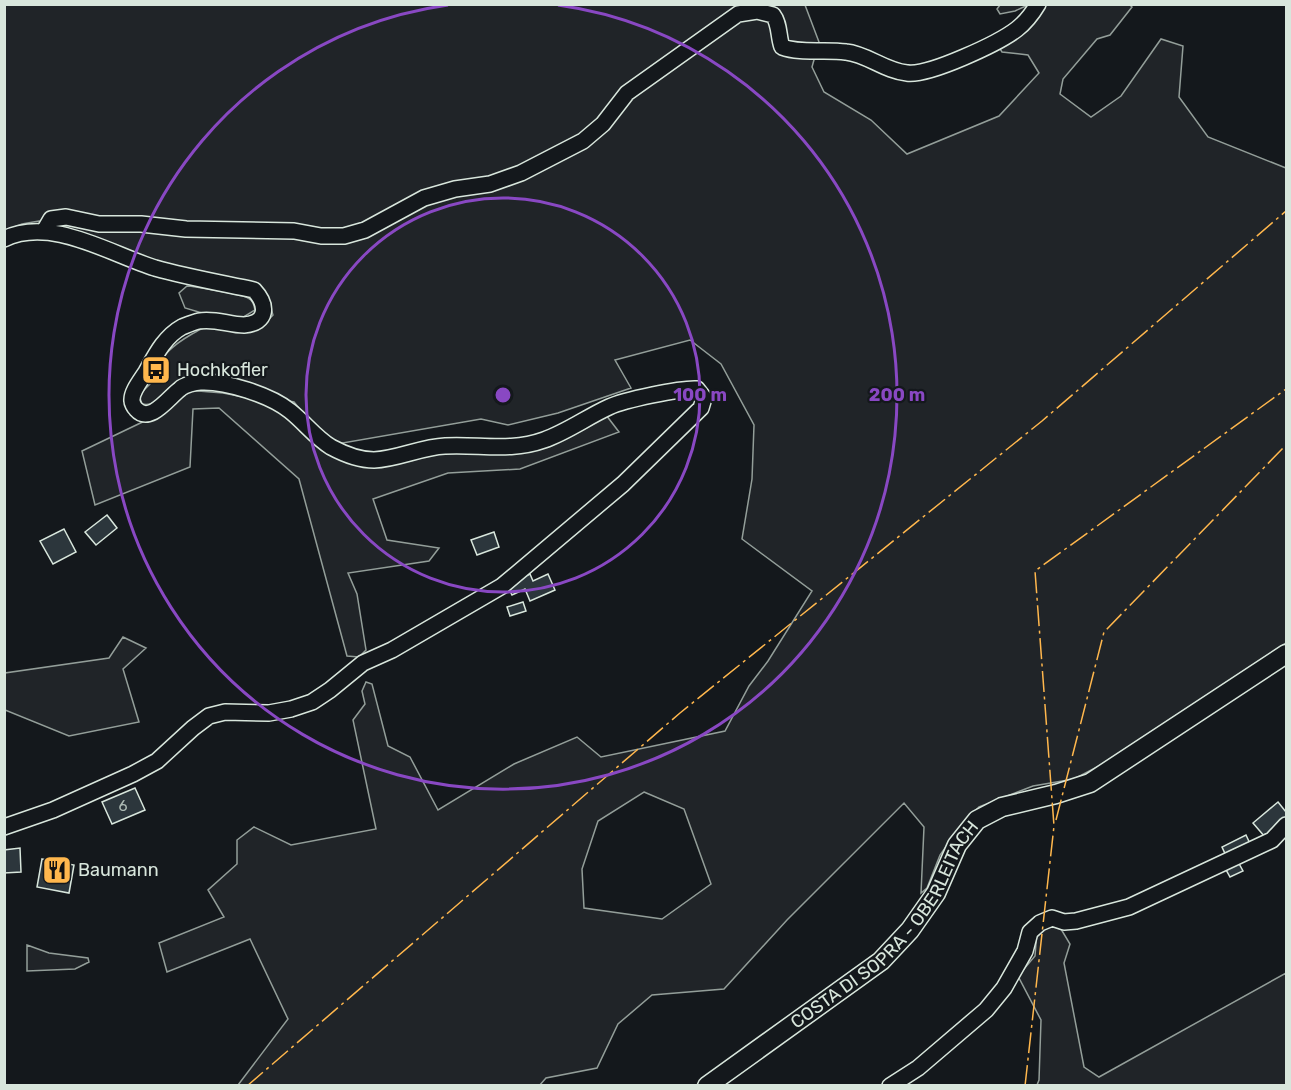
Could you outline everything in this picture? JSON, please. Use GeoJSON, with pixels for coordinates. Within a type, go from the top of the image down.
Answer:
{"type":"FeatureCollection","features":[{"type":"Feature","properties":{"kind":"main road","name":"COSTA DI SOPRA - OBERLEITACH"},"geometry":{"type":"LineString","coordinates":[[707,1086],[882,961],[910,930],[936,893],[957,845],[978,820],[1002,807],[1090,783],[1287,654]]}},
{"type":"Feature","properties":{"kind":"street"},"geometry":{"type":"LineString","coordinates":[[44,231],[51,219],[66,217],[99,224],[141,224],[186,229],[294,231],[321,236],[344,236],[365,231],[424,198],[455,189],[490,184],[520,173],[583,141],[603,124],[627,93],[738,14],[757,11],[773,15],[777,21],[782,47],[792,50],[849,52],[908,74],[935,68],[977,51],[1015,31],[1030,17],[1038,4]]}},
{"type":"Feature","properties":{"kind":"street"},"geometry":{"type":"LineString","coordinates":[[4,239],[13,235],[44,231],[79,240],[155,268],[254,290],[261,297],[265,307],[262,316],[255,322],[243,325],[219,320],[198,321],[180,328],[169,337],[158,350],[134,392],[132,400],[134,407],[140,412],[150,413],[161,407],[181,388],[199,381],[223,385],[272,400],[288,410],[328,445],[349,456],[374,460],[423,448],[518,446],[544,440],[611,406],[631,400],[686,389],[697,389],[704,398],[701,408],[623,484],[502,586],[392,650],[363,663],[312,702],[269,713],[225,712],[209,716],[157,761],[53,810],[4,827]]}},
{"type":"Feature","properties":{"kind":"street"},"geometry":{"type":"LineString","coordinates":[[890,1086],[918,1068],[986,1010],[1005,988],[1025,951],[1030,932],[1040,923],[1052,918],[1064,922],[1076,921],[1129,907],[1272,840],[1287,825]]}},
{"type":"Feature","properties":{"kind":"shaded area"},"geometry":{"type":"Polygon","coordinates":[[[5,5],[805,5],[819,42],[812,67],[824,92],[871,120],[907,154],[999,116],[1039,73],[1028,55],[1002,52],[997,44],[1042,5],[1130,5],[1132,7],[1110,35],[1097,39],[1063,79],[1060,94],[1091,117],[1121,96],[1161,39],[1183,46],[1179,97],[1208,137],[1286,168],[1286,643],[1099,766],[1074,779],[1033,786],[979,807],[962,824],[940,855],[927,888],[921,893],[924,827],[904,803],[787,920],[724,989],[652,995],[618,1024],[597,1068],[546,1078],[539,1086],[238,1085],[288,1019],[250,939],[167,972],[159,943],[224,917],[208,890],[237,864],[237,840],[254,827],[291,845],[376,829],[353,720],[365,704],[362,691],[366,682],[372,684],[388,746],[410,757],[438,810],[514,764],[577,737],[601,757],[725,731],[749,686],[768,661],[812,591],[742,539],[752,479],[754,425],[721,364],[690,340],[615,360],[631,388],[558,413],[508,425],[481,419],[337,444],[311,423],[294,402],[183,381],[175,384],[154,402],[147,405],[142,404],[139,395],[151,383],[150,376],[173,347],[204,328],[249,330],[257,328],[273,315],[269,302],[203,274],[138,255],[60,225],[39,221],[22,224],[5,231],[5,5]],[[644,792],[598,821],[582,869],[584,908],[662,919],[711,884],[684,809],[644,792]]]}},
{"type":"Feature","properties":{"kind":"shaded area"},"geometry":{"type":"Polygon","coordinates":[[[1000,5],[1028,5],[1000,14],[997,9],[1000,5]]]}},
{"type":"Feature","properties":{"kind":"shaded area"},"geometry":{"type":"Polygon","coordinates":[[[187,286],[248,298],[252,301],[255,310],[242,318],[202,313],[185,308],[179,293],[187,286]]]}},
{"type":"Feature","properties":{"kind":"shaded area"},"geometry":{"type":"Polygon","coordinates":[[[186,390],[223,393],[258,400],[279,408],[326,450],[422,455],[509,452],[606,415],[619,432],[520,469],[448,473],[373,499],[387,540],[439,548],[429,561],[348,573],[357,594],[366,650],[359,657],[347,656],[299,479],[219,408],[193,409],[190,467],[95,505],[82,451],[155,416],[186,390]]]}},
{"type":"Feature","properties":{"kind":"shaded area"},"geometry":{"type":"Polygon","coordinates":[[[123,637],[146,648],[123,669],[139,722],[69,736],[5,710],[5,673],[109,658],[123,637]]]}},
{"type":"Feature","properties":{"kind":"shaded area"},"geometry":{"type":"Polygon","coordinates":[[[1058,924],[1070,944],[1064,963],[1084,1067],[1099,1077],[1286,973],[1286,1085],[1037,1085],[1041,1020],[1018,976],[1035,956],[1037,931],[1047,925],[1058,924]]]}},
{"type":"Feature","properties":{"kind":"shaded area"},"geometry":{"type":"Polygon","coordinates":[[[27,945],[49,953],[88,958],[89,962],[75,969],[27,971],[27,945]]]}},
{"type":"Feature","properties":{"kind":"building"},"geometry":{"type":"Polygon","coordinates":[[[107,515],[117,528],[96,545],[85,532],[107,515]]]}},
{"type":"Feature","properties":{"kind":"building"},"geometry":{"type":"Polygon","coordinates":[[[64,529],[76,552],[53,564],[40,541],[64,529]]]}},
{"type":"Feature","properties":{"kind":"building"},"geometry":{"type":"Polygon","coordinates":[[[494,532],[499,547],[477,555],[471,540],[494,532]]]}},
{"type":"Feature","properties":{"kind":"building"},"geometry":{"type":"Polygon","coordinates":[[[530,574],[533,581],[548,574],[555,590],[530,601],[525,589],[512,595],[507,585],[530,574]]]}},
{"type":"Feature","properties":{"kind":"building"},"geometry":{"type":"Polygon","coordinates":[[[523,602],[526,611],[510,616],[507,607],[523,602]]]}},
{"type":"Feature","properties":{"kind":"building"},"geometry":{"type":"Polygon","coordinates":[[[135,788],[145,810],[112,824],[102,802],[135,788]]]}},
{"type":"Feature","properties":{"kind":"building"},"geometry":{"type":"Polygon","coordinates":[[[1278,802],[1286,812],[1286,818],[1265,837],[1253,823],[1278,802]]]}},
{"type":"Feature","properties":{"kind":"building"},"geometry":{"type":"Polygon","coordinates":[[[1246,835],[1252,848],[1228,860],[1222,847],[1246,835]]]}},
{"type":"Feature","properties":{"kind":"building"},"geometry":{"type":"Polygon","coordinates":[[[20,848],[21,872],[4,873],[4,850],[20,848]]]}},
{"type":"Feature","properties":{"kind":"building"},"geometry":{"type":"Polygon","coordinates":[[[42,859],[74,865],[69,893],[37,887],[42,859]]]}},
{"type":"Feature","properties":{"kind":"building"},"geometry":{"type":"Polygon","coordinates":[[[1237,860],[1243,871],[1230,877],[1224,866],[1237,860]]]}},
{"type":"Feature","properties":{"kind":"power"},"geometry":{"type":"LineString","coordinates":[[247,1086],[680,713],[1042,421],[1286,211]]}},
{"type":"Feature","properties":{"kind":"power"},"geometry":{"type":"LineString","coordinates":[[1025,1086],[1054,826],[1035,571],[1286,389]]}},
{"type":"Feature","properties":{"kind":"power"},"geometry":{"type":"LineString","coordinates":[[1056,820],[1104,632],[1286,445]]}},
{"type":"Feature","properties":{"kind":"place","name":"Hochkofler"},"geometry":{"type":"Point","coordinates":[156,370]}},
{"type":"Feature","properties":{"kind":"place","name":"Baumann"},"geometry":{"type":"Point","coordinates":[57,870]}}]}
